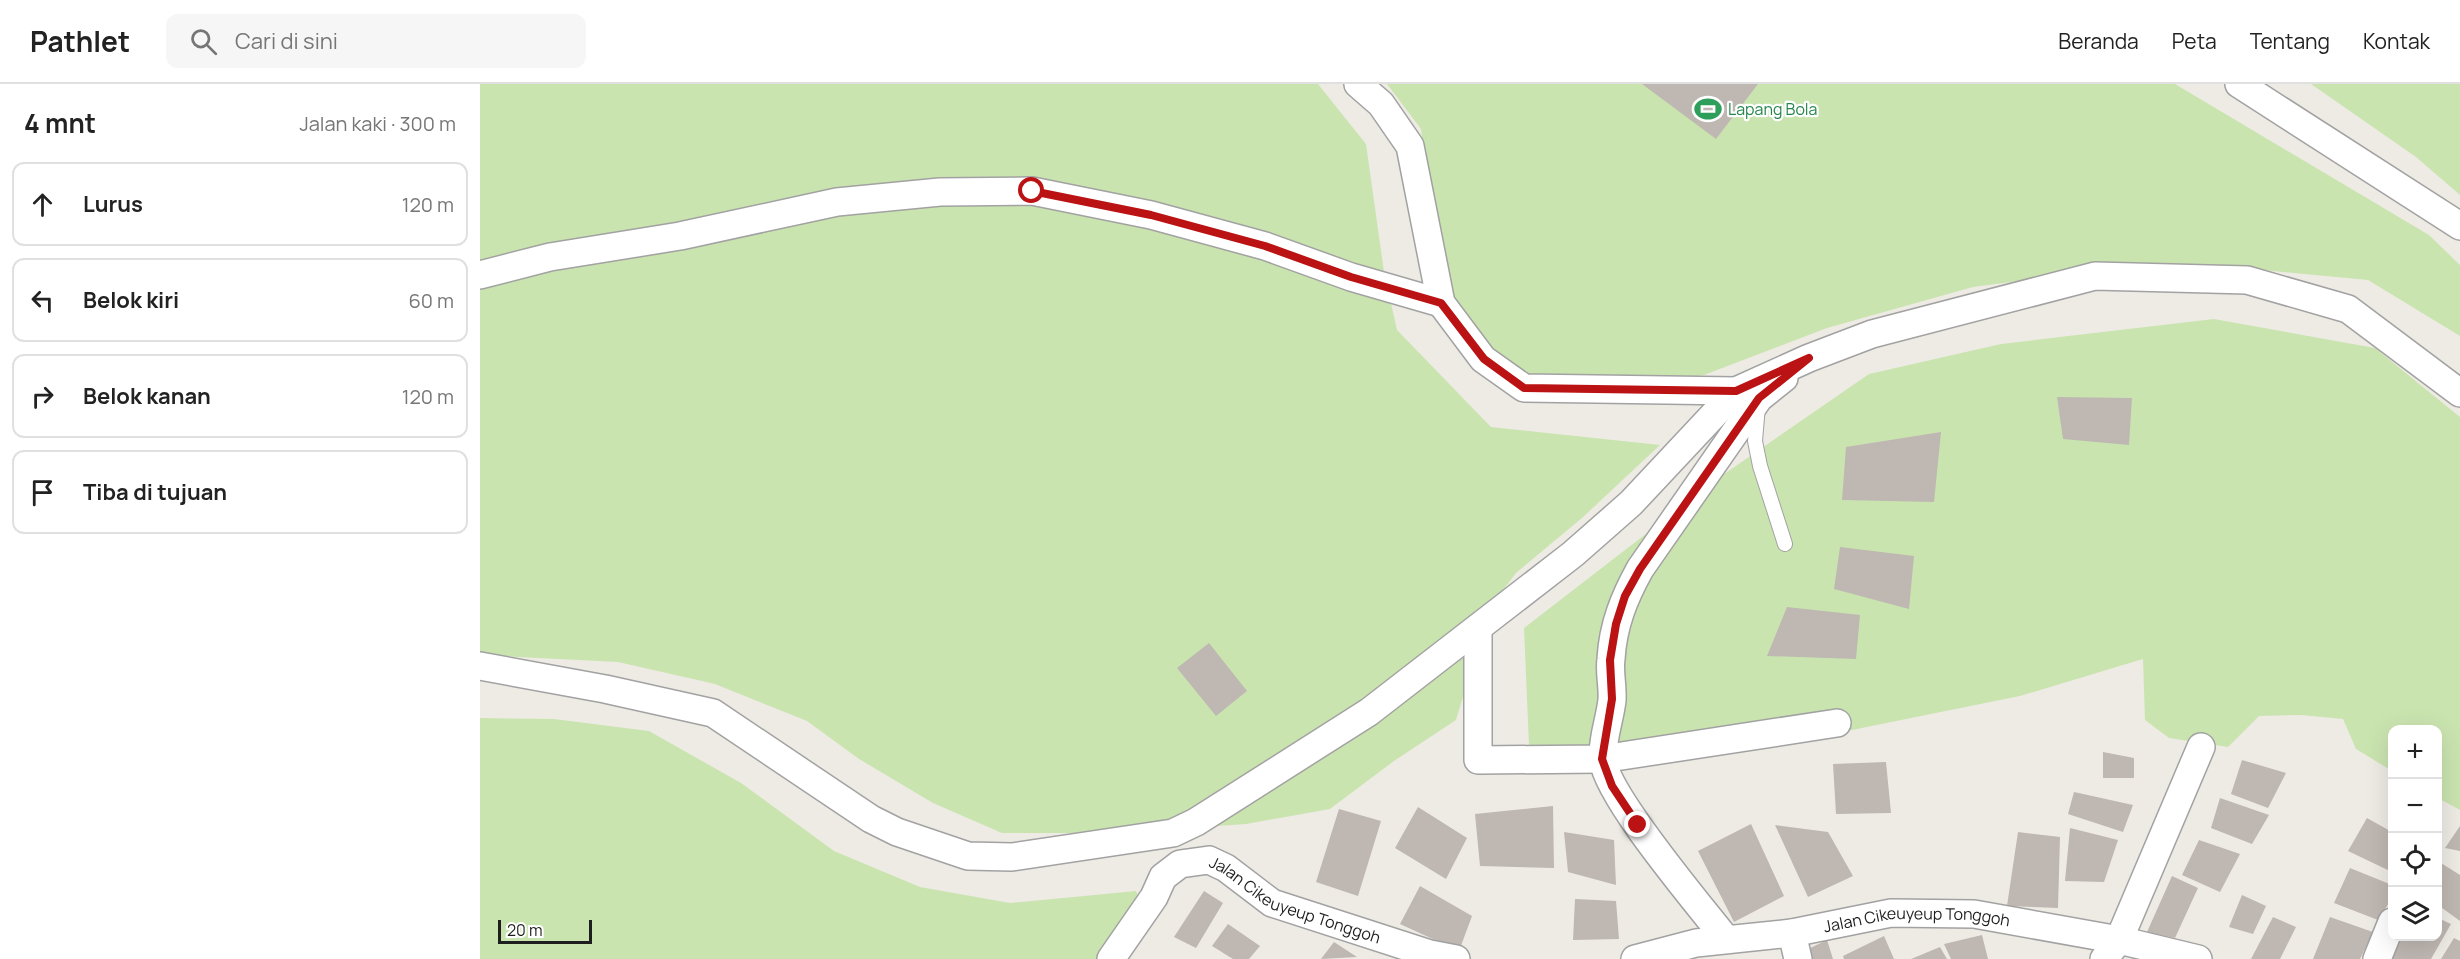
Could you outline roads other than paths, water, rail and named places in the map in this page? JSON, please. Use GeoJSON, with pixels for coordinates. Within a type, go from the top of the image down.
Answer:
{"type":"FeatureCollection","features":[{"type":"Feature","properties":{"kind":"street"},"geometry":{"type":"LineString","coordinates":[[1358,84],[1380,104],[1410,146],[1441,303],[1484,359],[1524,388],[1747,394]]}},
{"type":"Feature","properties":{"kind":"street"},"geometry":{"type":"LineString","coordinates":[[2239,84],[2460,226]]}},
{"type":"Feature","properties":{"kind":"street"},"geometry":{"type":"LineString","coordinates":[[480,275],[550,257],[680,236],[837,202],[940,192],[1032,191],[1151,215],[1265,246],[1351,277],[1441,303]]}},
{"type":"Feature","properties":{"kind":"street"},"geometry":{"type":"LineString","coordinates":[[480,666],[708,711],[721,717],[871,819],[897,832],[968,856],[1012,857],[1173,833],[1196,822],[1369,712],[1478,628],[1573,554],[1747,394],[1809,358],[1872,334],[2095,276],[2247,280],[2348,309],[2460,393]]}},
{"type":"Feature","properties":{"kind":"street"},"geometry":{"type":"LineString","coordinates":[[1725,938],[1638,825],[1612,786],[1602,759],[1612,699],[1610,660],[1616,624],[1625,596],[1747,394]]}},
{"type":"Feature","properties":{"kind":"street"},"geometry":{"type":"LineString","coordinates":[[1478,628],[1478,759],[1602,759],[1837,723]]}},
{"type":"Feature","properties":{"kind":"street"},"geometry":{"type":"LineString","coordinates":[[2112,950],[2201,747]]}},
{"type":"Feature","properties":{"kind":"street","name":"Jalan Cikeuyeup Tonggoh"},"geometry":{"type":"LineString","coordinates":[[1111,959],[1154,897],[1163,877],[1180,864],[1209,860],[1226,868],[1272,903],[1430,954],[1456,959]]}},
{"type":"Feature","properties":{"kind":"street","name":"Jalan Cikeuyeup Tonggoh"},"geometry":{"type":"LineString","coordinates":[[1635,959],[1696,943],[1725,938],[1792,933],[1891,913],[1974,914],[2112,950],[2198,959]]}},
{"type":"Feature","properties":{"kind":"street"},"geometry":{"type":"LineString","coordinates":[[1792,933],[1798,959]]}},
{"type":"Feature","properties":{"kind":"street"},"geometry":{"type":"LineString","coordinates":[[2378,959],[2388,933]]}},
{"type":"Feature","properties":{"kind":"lane"},"geometry":{"type":"LineString","coordinates":[[1747,394],[1760,466],[1785,544]]}},
{"type":"Feature","properties":{"kind":"place","name":"Lapang Bola"},"geometry":{"type":"Point","coordinates":[1708,109]}}]}
